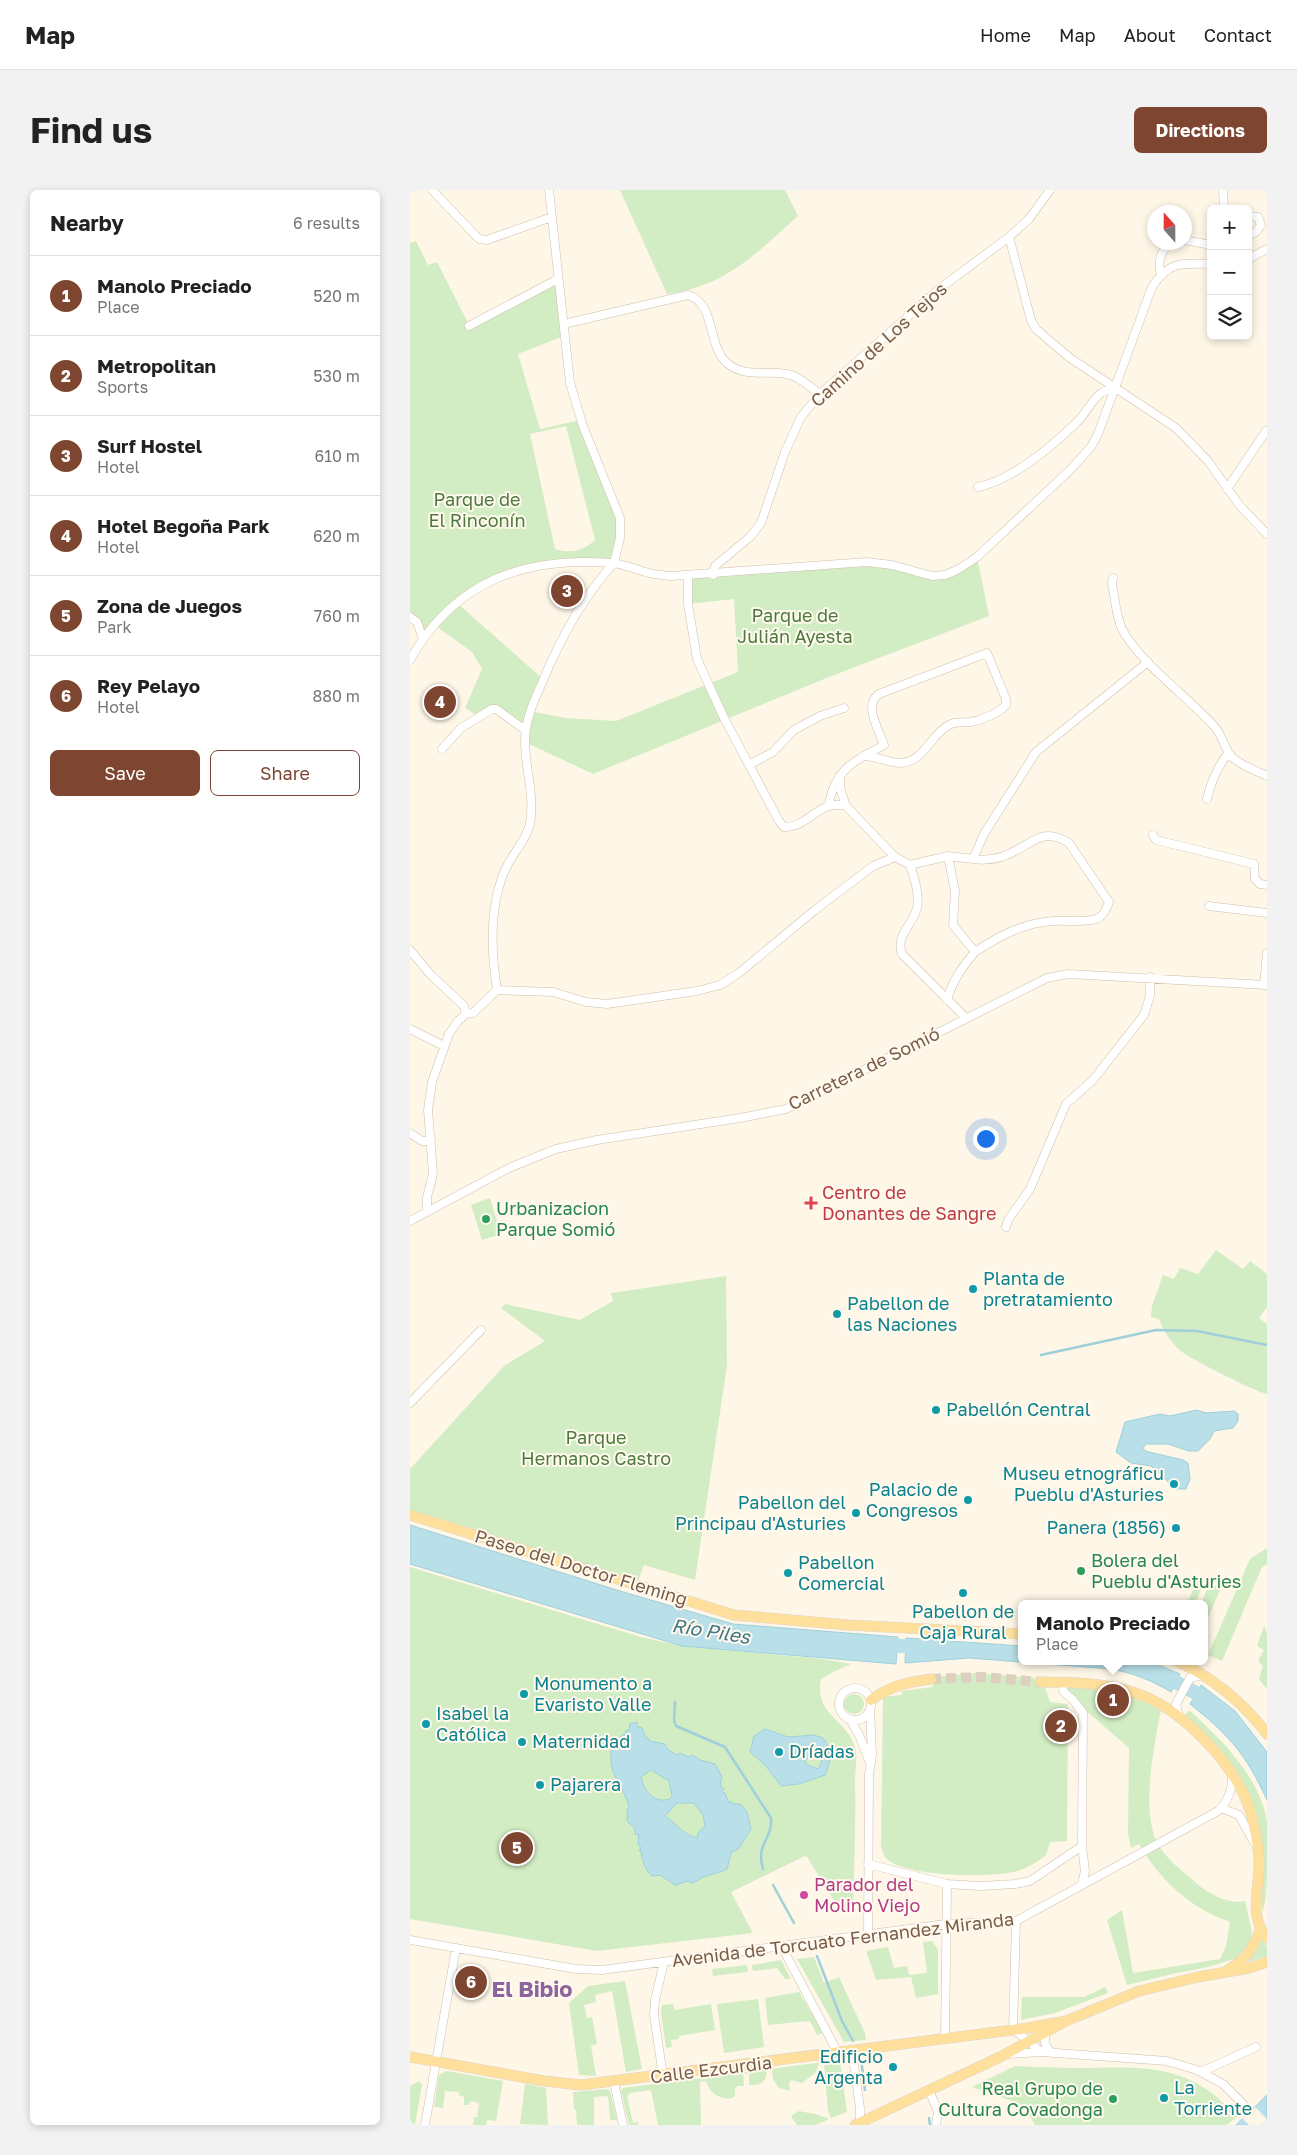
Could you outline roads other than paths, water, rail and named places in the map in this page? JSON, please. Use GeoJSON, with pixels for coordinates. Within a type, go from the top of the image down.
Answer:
{"type":"FeatureCollection","features":[{"type":"Feature","properties":{"kind":"main road","name":"Paseo del Doctor Fleming"},"geometry":{"type":"LineString","coordinates":[[410,1515],[734,1615],[848,1625],[1018,1634]]}},
{"type":"Feature","properties":{"kind":"main road"},"geometry":{"type":"LineString","coordinates":[[1185,1665],[1203,1675],[1238,1702],[1267,1734]]}},
{"type":"Feature","properties":{"kind":"main road"},"geometry":{"type":"LineString","coordinates":[[870,1704],[884,1690],[902,1683],[931,1679]]}},
{"type":"Feature","properties":{"kind":"main road"},"geometry":{"type":"LineString","coordinates":[[1041,1682],[1064,1682],[1137,1693],[1163,1706],[1179,1717],[1203,1740],[1232,1775],[1244,1796],[1252,1817],[1259,1861],[1256,1909],[1260,1930],[1267,1938]]}},
{"type":"Feature","properties":{"kind":"main road"},"geometry":{"type":"LineString","coordinates":[[1224,1972],[1241,1962],[1250,1952],[1260,1930]]}},
{"type":"Feature","properties":{"kind":"main road"},"geometry":{"type":"LineString","coordinates":[[859,2124],[1004,2054],[1066,2021],[1139,1991],[1174,1982],[1249,1968],[1267,1962]]}},
{"type":"Feature","properties":{"kind":"main road"},"geometry":{"type":"LineString","coordinates":[[1249,1968],[1267,1970]]}},
{"type":"Feature","properties":{"kind":"main road","name":"Calle Ezcurdia"},"geometry":{"type":"LineString","coordinates":[[410,2057],[581,2086],[838,2053],[856,2054],[1066,2021]]}},
{"type":"Feature","properties":{"kind":"main road"},"geometry":{"type":"LineString","coordinates":[[1004,2054],[1011,2045],[1013,2030]]}},
{"type":"Feature","properties":{"kind":"street"},"geometry":{"type":"LineString","coordinates":[[432,190],[479,239],[487,240],[552,217]]}},
{"type":"Feature","properties":{"kind":"street"},"geometry":{"type":"LineString","coordinates":[[497,990],[494,914],[497,891],[506,869],[525,837],[530,824],[532,795],[526,756],[526,730],[530,710],[556,648],[588,594],[614,563],[620,538],[620,518],[574,402],[570,383],[549,190]]}},
{"type":"Feature","properties":{"kind":"street","name":"Camino de Los Tejos"},"geometry":{"type":"LineString","coordinates":[[712,575],[715,566],[750,537],[761,523],[785,452],[801,417],[820,394],[939,289],[1009,236],[1028,219],[1050,190]]}},
{"type":"Feature","properties":{"kind":"street"},"geometry":{"type":"LineString","coordinates":[[1223,190],[1224,205]]}},
{"type":"Feature","properties":{"kind":"street"},"geometry":{"type":"LineString","coordinates":[[1252,217],[1258,218],[1262,225],[1252,234]]}},
{"type":"Feature","properties":{"kind":"street"},"geometry":{"type":"LineString","coordinates":[[1009,236],[1036,329],[1070,358],[1176,428],[1208,461],[1227,489],[1267,534]]}},
{"type":"Feature","properties":{"kind":"street"},"geometry":{"type":"LineString","coordinates":[[1192,241],[1207,244]]}},
{"type":"Feature","properties":{"kind":"street"},"geometry":{"type":"LineString","coordinates":[[1252,257],[1267,248]]}},
{"type":"Feature","properties":{"kind":"street"},"geometry":{"type":"LineString","coordinates":[[1161,274],[1158,266],[1165,250]]}},
{"type":"Feature","properties":{"kind":"street"},"geometry":{"type":"LineString","coordinates":[[410,660],[436,622],[456,603],[499,577],[525,568],[548,563],[566,561],[614,563],[649,573],[688,576],[867,562],[892,565],[932,576],[945,575],[957,570],[977,557],[1070,470],[1091,447],[1152,287],[1161,274],[1179,265],[1207,264]]}},
{"type":"Feature","properties":{"kind":"street"},"geometry":{"type":"LineString","coordinates":[[469,326],[558,280]]}},
{"type":"Feature","properties":{"kind":"street"},"geometry":{"type":"LineString","coordinates":[[564,324],[688,295],[696,298],[704,308],[718,352],[735,369],[745,372],[788,374],[804,381],[820,394]]}},
{"type":"Feature","properties":{"kind":"street"},"geometry":{"type":"LineString","coordinates":[[978,487],[991,485],[1007,477],[1035,458],[1078,422],[1101,393],[1115,388]]}},
{"type":"Feature","properties":{"kind":"street"},"geometry":{"type":"LineString","coordinates":[[1227,489],[1267,431]]}},
{"type":"Feature","properties":{"kind":"street"},"geometry":{"type":"LineString","coordinates":[[688,576],[688,604],[697,659],[724,718],[779,821],[784,826],[791,827],[829,804],[846,806]]}},
{"type":"Feature","properties":{"kind":"street"},"geometry":{"type":"LineString","coordinates":[[1113,578],[1112,584],[1122,628],[1148,662],[1216,727],[1226,744],[1228,752],[1235,759],[1267,776]]}},
{"type":"Feature","properties":{"kind":"street"},"geometry":{"type":"LineString","coordinates":[[410,617],[417,622],[423,639]]}},
{"type":"Feature","properties":{"kind":"street"},"geometry":{"type":"LineString","coordinates":[[864,756],[873,756],[901,763],[914,759],[950,724],[972,722],[1002,710],[1006,705],[1006,699],[987,653],[879,694],[874,698],[871,704],[884,745],[891,760]]}},
{"type":"Feature","properties":{"kind":"street"},"geometry":{"type":"LineString","coordinates":[[973,859],[984,834],[1036,752],[1148,662]]}},
{"type":"Feature","properties":{"kind":"street"},"geometry":{"type":"LineString","coordinates":[[749,765],[773,752],[794,730],[820,716],[844,708]]}},
{"type":"Feature","properties":{"kind":"street"},"geometry":{"type":"LineString","coordinates":[[442,749],[461,728],[492,709],[496,709],[526,730]]}},
{"type":"Feature","properties":{"kind":"street"},"geometry":{"type":"LineString","coordinates":[[829,804],[834,788],[850,764],[884,745]]}},
{"type":"Feature","properties":{"kind":"street"},"geometry":{"type":"LineString","coordinates":[[1207,800],[1210,784],[1217,767],[1228,752]]}},
{"type":"Feature","properties":{"kind":"street"},"geometry":{"type":"LineString","coordinates":[[840,780],[846,806],[895,857],[910,865],[948,856],[986,861],[1015,851],[1034,838],[1046,836],[1057,838],[1069,843],[1109,902],[1106,912],[1098,918],[1086,921],[1044,922],[1017,928],[997,938],[975,952],[963,966],[952,983],[947,1000]]}},
{"type":"Feature","properties":{"kind":"street"},"geometry":{"type":"LineString","coordinates":[[1153,835],[1156,840],[1254,864],[1255,880],[1260,884],[1267,885]]}},
{"type":"Feature","properties":{"kind":"street"},"geometry":{"type":"LineString","coordinates":[[948,856],[955,891],[953,925],[975,952]]}},
{"type":"Feature","properties":{"kind":"street"},"geometry":{"type":"LineString","coordinates":[[427,1211],[426,1196],[433,1174],[428,1110],[432,1082],[449,1034],[466,1014],[472,1013],[497,990],[553,992],[586,1002],[607,1004],[697,992],[720,985],[739,973],[815,910],[873,866],[895,857]]}},
{"type":"Feature","properties":{"kind":"street"},"geometry":{"type":"LineString","coordinates":[[910,865],[918,901],[917,909],[900,940],[899,946],[902,954],[966,1018]]}},
{"type":"Feature","properties":{"kind":"street"},"geometry":{"type":"LineString","coordinates":[[1209,906],[1267,913]]}},
{"type":"Feature","properties":{"kind":"street"},"geometry":{"type":"LineString","coordinates":[[410,950],[430,974],[464,1006],[466,1014]]}},
{"type":"Feature","properties":{"kind":"street"},"geometry":{"type":"LineString","coordinates":[[1266,985],[1267,953]]}},
{"type":"Feature","properties":{"kind":"street","name":"Carretera de Somió"},"geometry":{"type":"LineString","coordinates":[[410,1222],[427,1211],[509,1168],[556,1149],[597,1140],[786,1109],[1046,978],[1068,974],[1150,977],[1266,985]]}},
{"type":"Feature","properties":{"kind":"street"},"geometry":{"type":"LineString","coordinates":[[1006,1227],[1008,1220],[1030,1189],[1066,1104],[1093,1080],[1144,1014],[1150,996],[1150,977]]}},
{"type":"Feature","properties":{"kind":"street"},"geometry":{"type":"LineString","coordinates":[[410,1029],[444,1046]]}},
{"type":"Feature","properties":{"kind":"street"},"geometry":{"type":"LineString","coordinates":[[410,1133],[422,1141],[431,1141]]}},
{"type":"Feature","properties":{"kind":"street"},"geometry":{"type":"LineString","coordinates":[[410,1403],[481,1330]]}},
{"type":"Feature","properties":{"kind":"street"},"geometry":{"type":"LineString","coordinates":[[1182,1665],[1190,1678]]}},
{"type":"Feature","properties":{"kind":"street"},"geometry":{"type":"LineString","coordinates":[[1179,1717],[1176,1704],[1190,1678],[1203,1675]]}},
{"type":"Feature","properties":{"kind":"street"},"geometry":{"type":"LineString","coordinates":[[1064,1682],[1062,1691],[1073,1700],[1083,1713],[1082,1846],[1085,1871],[1082,1884]]}},
{"type":"Feature","properties":{"kind":"street"},"geometry":{"type":"LineString","coordinates":[[868,1936],[870,1763],[872,1756],[870,1704],[867,1693],[859,1688],[851,1688],[843,1692],[839,1699],[838,1708],[842,1715],[850,1720],[860,1737],[870,1763]]}},
{"type":"Feature","properties":{"kind":"street"},"geometry":{"type":"LineString","coordinates":[[850,1720],[862,1718],[870,1704]]}},
{"type":"Feature","properties":{"kind":"street"},"geometry":{"type":"LineString","coordinates":[[1232,1775],[1230,1791],[1221,1808],[1239,1815],[1258,1851]]}},
{"type":"Feature","properties":{"kind":"street","name":"Avenida de Torcuato Fernandez Miranda"},"geometry":{"type":"LineString","coordinates":[[410,1940],[576,1969],[602,1970],[868,1936],[946,1924],[1016,1921],[1221,1808]]}},
{"type":"Feature","properties":{"kind":"street"},"geometry":{"type":"LineString","coordinates":[[868,1864],[947,1884],[997,1885],[1030,1881],[1082,1846]]}},
{"type":"Feature","properties":{"kind":"street"},"geometry":{"type":"LineString","coordinates":[[945,2039],[947,1884]]}},
{"type":"Feature","properties":{"kind":"street"},"geometry":{"type":"LineString","coordinates":[[1016,1921],[1013,2030],[1023,2035],[1042,2052]]}},
{"type":"Feature","properties":{"kind":"street"},"geometry":{"type":"LineString","coordinates":[[915,1929],[936,1931],[946,1945]]}},
{"type":"Feature","properties":{"kind":"street"},"geometry":{"type":"LineString","coordinates":[[782,1947],[838,2053]]}},
{"type":"Feature","properties":{"kind":"street"},"geometry":{"type":"LineString","coordinates":[[425,2125],[456,1948]]}},
{"type":"Feature","properties":{"kind":"street"},"geometry":{"type":"LineString","coordinates":[[662,2076],[654,2015],[655,2000],[664,1962]]}},
{"type":"Feature","properties":{"kind":"street"},"geometry":{"type":"LineString","coordinates":[[1048,2031],[1044,2040],[1044,2046],[1052,2053]]}},
{"type":"Feature","properties":{"kind":"street"},"geometry":{"type":"LineString","coordinates":[[1201,2072],[1256,2047]]}},
{"type":"Feature","properties":{"kind":"street"},"geometry":{"type":"LineString","coordinates":[[1004,2054],[1042,2052],[1158,2060],[1183,2065],[1223,2084],[1250,2111]]}},
{"type":"Feature","properties":{"kind":"street"},"geometry":{"type":"LineString","coordinates":[[856,2054],[859,2124]]}},
{"type":"Feature","properties":{"kind":"street"},"geometry":{"type":"LineString","coordinates":[[614,2082],[623,2125]]}},
{"type":"Feature","properties":{"kind":"street"},"geometry":{"type":"LineString","coordinates":[[929,2090],[938,2112],[936,2125]]}},
{"type":"Feature","properties":{"kind":"water"},"geometry":{"type":"Polygon","coordinates":[[[1197,1410],[1206,1413],[1234,1411],[1238,1414],[1238,1421],[1233,1428],[1214,1431],[1210,1439],[1198,1451],[1189,1451],[1168,1444],[1146,1444],[1143,1448],[1145,1451],[1183,1460],[1188,1463],[1190,1479],[1186,1489],[1176,1489],[1151,1466],[1131,1463],[1116,1452],[1125,1422],[1160,1414],[1170,1416],[1197,1410]]]}},
{"type":"Feature","properties":{"kind":"water"},"geometry":{"type":"Polygon","coordinates":[[[410,1525],[620,1591],[733,1624],[898,1637],[896,1664],[682,1646],[410,1564],[410,1525]]]}},
{"type":"Feature","properties":{"kind":"water"},"geometry":{"type":"Polygon","coordinates":[[[906,1638],[1018,1646],[1018,1662],[969,1658],[905,1663],[906,1638]]]}},
{"type":"Feature","properties":{"kind":"water"},"geometry":{"type":"Polygon","coordinates":[[[1059,1665],[1158,1665],[1180,1674],[1171,1692],[1142,1678],[1111,1669],[1059,1665]]]}},
{"type":"Feature","properties":{"kind":"water"},"geometry":{"type":"Polygon","coordinates":[[[1201,1685],[1235,1711],[1267,1752],[1267,1800],[1252,1770],[1235,1746],[1216,1726],[1190,1704],[1201,1685]]]}},
{"type":"Feature","properties":{"kind":"water"},"geometry":{"type":"Polygon","coordinates":[[[637,1722],[637,1726],[642,1728],[649,1741],[665,1744],[667,1749],[677,1755],[680,1753],[689,1757],[693,1755],[700,1760],[715,1764],[722,1777],[720,1786],[724,1789],[722,1792],[725,1793],[729,1803],[731,1801],[734,1804],[740,1804],[747,1812],[751,1829],[739,1848],[731,1853],[727,1869],[703,1877],[694,1883],[688,1881],[675,1885],[660,1875],[653,1876],[648,1872],[641,1851],[639,1851],[641,1848],[638,1844],[639,1835],[635,1834],[635,1829],[627,1821],[628,1811],[626,1810],[629,1808],[628,1804],[613,1772],[611,1763],[612,1742],[629,1730],[630,1724],[637,1722]],[[651,1770],[641,1777],[647,1791],[659,1800],[670,1799],[672,1796],[669,1781],[651,1770]],[[677,1803],[665,1816],[683,1831],[697,1838],[698,1833],[705,1826],[703,1815],[694,1803],[677,1803]]]}},
{"type":"Feature","properties":{"kind":"water"},"geometry":{"type":"Polygon","coordinates":[[[765,1729],[788,1737],[814,1735],[823,1738],[830,1756],[825,1775],[799,1784],[781,1786],[765,1765],[750,1752],[754,1736],[765,1729]],[[812,1753],[805,1761],[807,1765],[818,1769],[822,1762],[818,1753],[812,1753]]]}},
{"type":"Feature","properties":{"kind":"water"},"geometry":{"type":"Polygon","coordinates":[[[1267,2095],[1267,2125],[1236,2125],[1267,2095]]]}},
{"type":"Feature","properties":{"kind":"waterway"},"geometry":{"type":"LineString","coordinates":[[1041,1355],[1156,1330],[1197,1331],[1267,1345]]}},
{"type":"Feature","properties":{"kind":"waterway","name":"Río Piles"},"geometry":{"type":"LineString","coordinates":[[880,1645],[924,1647]]}},
{"type":"Feature","properties":{"kind":"waterway","name":"Río Piles"},"geometry":{"type":"LineString","coordinates":[[1161,1674],[1196,1693],[1211,1704]]}},
{"type":"Feature","properties":{"kind":"waterway"},"geometry":{"type":"LineString","coordinates":[[675,1702],[674,1720],[676,1726],[725,1747],[771,1818],[771,1825],[761,1853],[763,1869]]}},
{"type":"Feature","properties":{"kind":"waterway"},"geometry":{"type":"LineString","coordinates":[[773,1885],[794,1923]]}},
{"type":"Feature","properties":{"kind":"waterway"},"geometry":{"type":"LineString","coordinates":[[817,1956],[842,2021],[853,2041]]}},
{"type":"Feature","properties":{"kind":"waterway"},"geometry":{"type":"LineString","coordinates":[[861,2059],[865,2090]]}},
{"type":"Feature","properties":{"kind":"waterway"},"geometry":{"type":"LineString","coordinates":[[929,2118],[930,2125]]}},
{"type":"Feature","properties":{"kind":"tunnel"},"geometry":{"type":"LineString","coordinates":[[931,1679],[983,1677],[1041,1682]]}},
{"type":"Feature","properties":{"kind":"place","name":"Surf Hostel"},"geometry":{"type":"Point","coordinates":[567,591]}},
{"type":"Feature","properties":{"kind":"place","name":"Hotel Begoña Park"},"geometry":{"type":"Point","coordinates":[440,702]}},
{"type":"Feature","properties":{"kind":"place","name":"Centro de Donantes de Sangre"},"geometry":{"type":"Point","coordinates":[811,1203]}},
{"type":"Feature","properties":{"kind":"place","name":"Urbanizacion Parque Somió"},"geometry":{"type":"Point","coordinates":[486,1219]}},
{"type":"Feature","properties":{"kind":"place","name":"Planta de pretratamiento"},"geometry":{"type":"Point","coordinates":[973,1289]}},
{"type":"Feature","properties":{"kind":"place","name":"Pabellon de las Naciones"},"geometry":{"type":"Point","coordinates":[837,1314]}},
{"type":"Feature","properties":{"kind":"place","name":"Pabellón Central"},"geometry":{"type":"Point","coordinates":[936,1410]}},
{"type":"Feature","properties":{"kind":"place","name":"Museu etnográficu Pueblu d'Asturies"},"geometry":{"type":"Point","coordinates":[1174,1484]}},
{"type":"Feature","properties":{"kind":"place","name":"Palacio de Congresos"},"geometry":{"type":"Point","coordinates":[968,1500]}},
{"type":"Feature","properties":{"kind":"place","name":"Pabellon del Principau d'Asturies"},"geometry":{"type":"Point","coordinates":[856,1513]}},
{"type":"Feature","properties":{"kind":"place","name":"Panera (1856)"},"geometry":{"type":"Point","coordinates":[1176,1528]}},
{"type":"Feature","properties":{"kind":"place","name":"Bolera del Pueblu d'Asturies"},"geometry":{"type":"Point","coordinates":[1081,1571]}},
{"type":"Feature","properties":{"kind":"place","name":"Pabellon Comercial"},"geometry":{"type":"Point","coordinates":[788,1573]}},
{"type":"Feature","properties":{"kind":"place","name":"Pabellon de Caja Rural"},"geometry":{"type":"Point","coordinates":[963,1593]}},
{"type":"Feature","properties":{"kind":"place","name":"Monumento a Evaristo Valle"},"geometry":{"type":"Point","coordinates":[524,1694]}},
{"type":"Feature","properties":{"kind":"place","name":"Manolo Preciado"},"geometry":{"type":"Point","coordinates":[1113,1700]}},
{"type":"Feature","properties":{"kind":"place","name":"Isabel la Católica"},"geometry":{"type":"Point","coordinates":[426,1724]}},
{"type":"Feature","properties":{"kind":"place","name":"Metropolitan"},"geometry":{"type":"Point","coordinates":[1061,1726]}},
{"type":"Feature","properties":{"kind":"place","name":"Maternidad"},"geometry":{"type":"Point","coordinates":[522,1742]}},
{"type":"Feature","properties":{"kind":"place","name":"Dríadas"},"geometry":{"type":"Point","coordinates":[779,1752]}},
{"type":"Feature","properties":{"kind":"place","name":"Pajarera"},"geometry":{"type":"Point","coordinates":[540,1785]}},
{"type":"Feature","properties":{"kind":"place","name":"Zona de Juegos"},"geometry":{"type":"Point","coordinates":[517,1848]}},
{"type":"Feature","properties":{"kind":"place","name":"Parador del Molino Viejo"},"geometry":{"type":"Point","coordinates":[804,1895]}},
{"type":"Feature","properties":{"kind":"place","name":"Rey Pelayo"},"geometry":{"type":"Point","coordinates":[471,1982]}},
{"type":"Feature","properties":{"kind":"place","name":"Edificio Argenta"},"geometry":{"type":"Point","coordinates":[893,2067]}},
{"type":"Feature","properties":{"kind":"place","name":"La Torriente"},"geometry":{"type":"Point","coordinates":[1164,2098]}},
{"type":"Feature","properties":{"kind":"place","name":"Real Grupo de Cultura Covadonga"},"geometry":{"type":"Point","coordinates":[1113,2099]}},
{"type":"Feature","properties":{"kind":"district","name":"El Bibio"},"geometry":{"type":"Point","coordinates":[532,1989]}},
{"type":"Feature","properties":{"kind":"park label","name":"Parque de El Rinconín"},"geometry":{"type":"Point","coordinates":[477,510]}},
{"type":"Feature","properties":{"kind":"park label","name":"Parque de Julián Ayesta"},"geometry":{"type":"Point","coordinates":[795,626]}},
{"type":"Feature","properties":{"kind":"park label","name":"Parque Hermanos Castro"},"geometry":{"type":"Point","coordinates":[596,1448]}}]}
